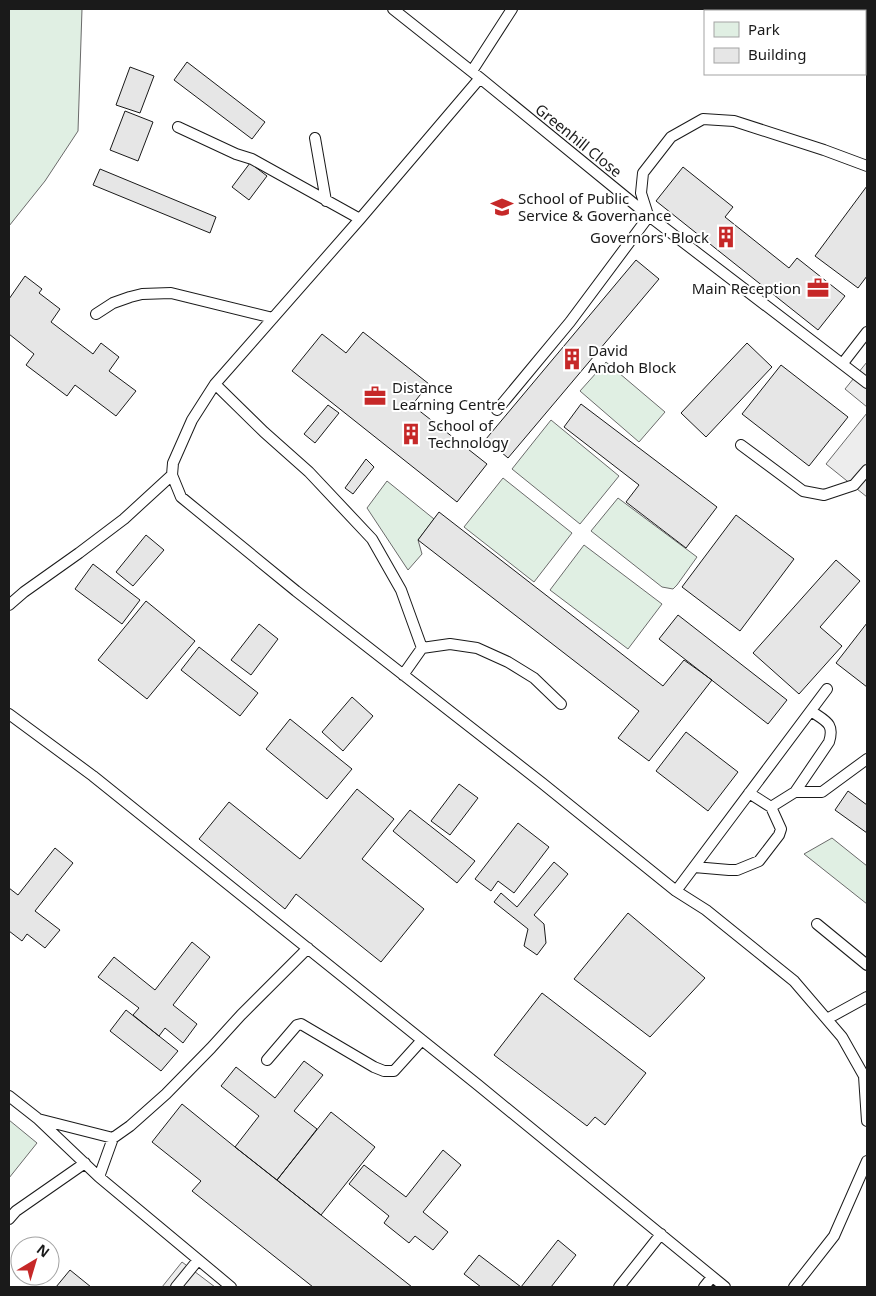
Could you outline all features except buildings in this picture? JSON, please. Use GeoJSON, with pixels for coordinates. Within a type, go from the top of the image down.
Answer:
{"type":"FeatureCollection","features":[{"type":"Feature","properties":{"kind":"lane","name":"Greenhill Close"},"geometry":{"type":"LineString","coordinates":[[393,9],[476,74],[648,216],[867,382]]}},
{"type":"Feature","properties":{"kind":"lane"},"geometry":{"type":"LineString","coordinates":[[512,9],[476,74],[360,219],[215,384],[192,420],[181,442],[173,463],[172,475],[181,497],[296,591],[550,789],[676,891],[706,910],[794,981],[842,1037],[864,1076],[867,1121]]}},
{"type":"Feature","properties":{"kind":"lane"},"geometry":{"type":"LineString","coordinates":[[497,410],[570,322],[648,216],[641,193],[643,173],[671,138],[703,119],[734,121],[867,166]]}},
{"type":"Feature","properties":{"kind":"lane"},"geometry":{"type":"LineString","coordinates":[[178,127],[236,154],[252,159],[360,219]]}},
{"type":"Feature","properties":{"kind":"lane"},"geometry":{"type":"LineString","coordinates":[[315,138],[326,201]]}},
{"type":"Feature","properties":{"kind":"lane"},"geometry":{"type":"LineString","coordinates":[[96,314],[113,303],[130,297],[142,294],[171,293],[273,318]]}},
{"type":"Feature","properties":{"kind":"lane"},"geometry":{"type":"LineString","coordinates":[[842,363],[867,332]]}},
{"type":"Feature","properties":{"kind":"lane"},"geometry":{"type":"LineString","coordinates":[[215,384],[264,432],[309,472],[372,540],[401,590],[422,648]]}},
{"type":"Feature","properties":{"kind":"lane"},"geometry":{"type":"LineString","coordinates":[[742,445],[803,492],[824,495],[854,485],[867,470]]}},
{"type":"Feature","properties":{"kind":"lane"},"geometry":{"type":"LineString","coordinates":[[9,605],[124,519],[172,475]]}},
{"type":"Feature","properties":{"kind":"lane"},"geometry":{"type":"LineString","coordinates":[[403,675],[422,648],[450,644],[477,648],[508,662],[534,678],[561,704]]}},
{"type":"Feature","properties":{"kind":"lane"},"geometry":{"type":"LineString","coordinates":[[676,891],[827,689]]}},
{"type":"Feature","properties":{"kind":"lane"},"geometry":{"type":"LineString","coordinates":[[771,807],[795,792],[829,742],[832,733],[830,726],[811,711]]}},
{"type":"Feature","properties":{"kind":"lane"},"geometry":{"type":"LineString","coordinates":[[9,714],[93,776],[308,948],[725,1287]]}},
{"type":"Feature","properties":{"kind":"lane"},"geometry":{"type":"LineString","coordinates":[[795,792],[822,792],[867,759]]}},
{"type":"Feature","properties":{"kind":"lane"},"geometry":{"type":"LineString","coordinates":[[694,867],[737,870],[760,861],[781,829],[771,807],[749,793]]}},
{"type":"Feature","properties":{"kind":"lane"},"geometry":{"type":"LineString","coordinates":[[817,924],[867,965]]}},
{"type":"Feature","properties":{"kind":"lane"},"geometry":{"type":"LineString","coordinates":[[99,1176],[113,1138],[130,1126],[166,1094],[241,1014],[308,948]]}},
{"type":"Feature","properties":{"kind":"lane"},"geometry":{"type":"LineString","coordinates":[[827,1019],[867,997]]}},
{"type":"Feature","properties":{"kind":"lane"},"geometry":{"type":"LineString","coordinates":[[267,1060],[297,1025],[301,1024],[384,1071],[394,1071],[422,1040]]}},
{"type":"Feature","properties":{"kind":"lane"},"geometry":{"type":"LineString","coordinates":[[9,1096],[37,1118],[99,1176],[231,1287]]}},
{"type":"Feature","properties":{"kind":"lane"},"geometry":{"type":"LineString","coordinates":[[37,1118],[113,1138]]}},
{"type":"Feature","properties":{"kind":"lane"},"geometry":{"type":"LineString","coordinates":[[794,1287],[834,1236],[867,1161]]}},
{"type":"Feature","properties":{"kind":"lane"},"geometry":{"type":"LineString","coordinates":[[9,1219],[16,1211],[85,1163]]}},
{"type":"Feature","properties":{"kind":"lane"},"geometry":{"type":"LineString","coordinates":[[619,1287],[661,1234]]}},
{"type":"Feature","properties":{"kind":"lane"},"geometry":{"type":"LineString","coordinates":[[176,1287],[198,1260]]}},
{"type":"Feature","properties":{"kind":"lane"},"geometry":{"type":"LineString","coordinates":[[704,1287],[712,1277]]}},
{"type":"Feature","properties":{"kind":"green space"},"geometry":{"type":"Polygon","coordinates":[[[9,9],[82,9],[78,131],[45,181],[9,226],[9,9]]]}},
{"type":"Feature","properties":{"kind":"green space"},"geometry":{"type":"Polygon","coordinates":[[[606,362],[665,412],[639,442],[580,391],[606,362]]]}},
{"type":"Feature","properties":{"kind":"green space"},"geometry":{"type":"Polygon","coordinates":[[[551,420],[619,476],[580,524],[512,469],[551,420]]]}},
{"type":"Feature","properties":{"kind":"green space"},"geometry":{"type":"Polygon","coordinates":[[[503,478],[572,533],[534,582],[464,527],[503,478]]]}},
{"type":"Feature","properties":{"kind":"green space"},"geometry":{"type":"Polygon","coordinates":[[[387,481],[434,519],[418,540],[422,554],[408,570],[367,508],[387,481]]]}},
{"type":"Feature","properties":{"kind":"green space"},"geometry":{"type":"Polygon","coordinates":[[[618,498],[697,557],[673,589],[662,587],[591,531],[618,498]]]}},
{"type":"Feature","properties":{"kind":"green space"},"geometry":{"type":"Polygon","coordinates":[[[584,545],[662,604],[628,649],[550,590],[584,545]]]}},
{"type":"Feature","properties":{"kind":"green space"},"geometry":{"type":"Polygon","coordinates":[[[832,838],[867,866],[867,904],[804,854],[832,838]]]}},
{"type":"Feature","properties":{"kind":"green space"},"geometry":{"type":"Polygon","coordinates":[[[9,1120],[37,1143],[9,1178],[9,1120]]]}},
{"type":"Feature","properties":{"kind":"shaded area"},"geometry":{"type":"Polygon","coordinates":[[[867,362],[867,407],[845,389],[867,362]]]}},
{"type":"Feature","properties":{"kind":"shaded area"},"geometry":{"type":"Polygon","coordinates":[[[867,413],[867,497],[826,464],[867,413]]]}},
{"type":"Feature","properties":{"kind":"shaded area"},"geometry":{"type":"Polygon","coordinates":[[[182,1262],[215,1287],[162,1287],[182,1262]]]}},
{"type":"Feature","properties":{"kind":"place","name":"School of Public Service & Governance"},"geometry":{"type":"Point","coordinates":[502,207]}},
{"type":"Feature","properties":{"kind":"place","name":"Governors' Block"},"geometry":{"type":"Point","coordinates":[726,237]}},
{"type":"Feature","properties":{"kind":"place","name":"Main Reception"},"geometry":{"type":"Point","coordinates":[818,288]}},
{"type":"Feature","properties":{"kind":"place","name":"David Andoh Block"},"geometry":{"type":"Point","coordinates":[572,359]}},
{"type":"Feature","properties":{"kind":"place","name":"Distance Learning Centre"},"geometry":{"type":"Point","coordinates":[375,396]}},
{"type":"Feature","properties":{"kind":"place","name":"School of Technology"},"geometry":{"type":"Point","coordinates":[411,434]}}]}
